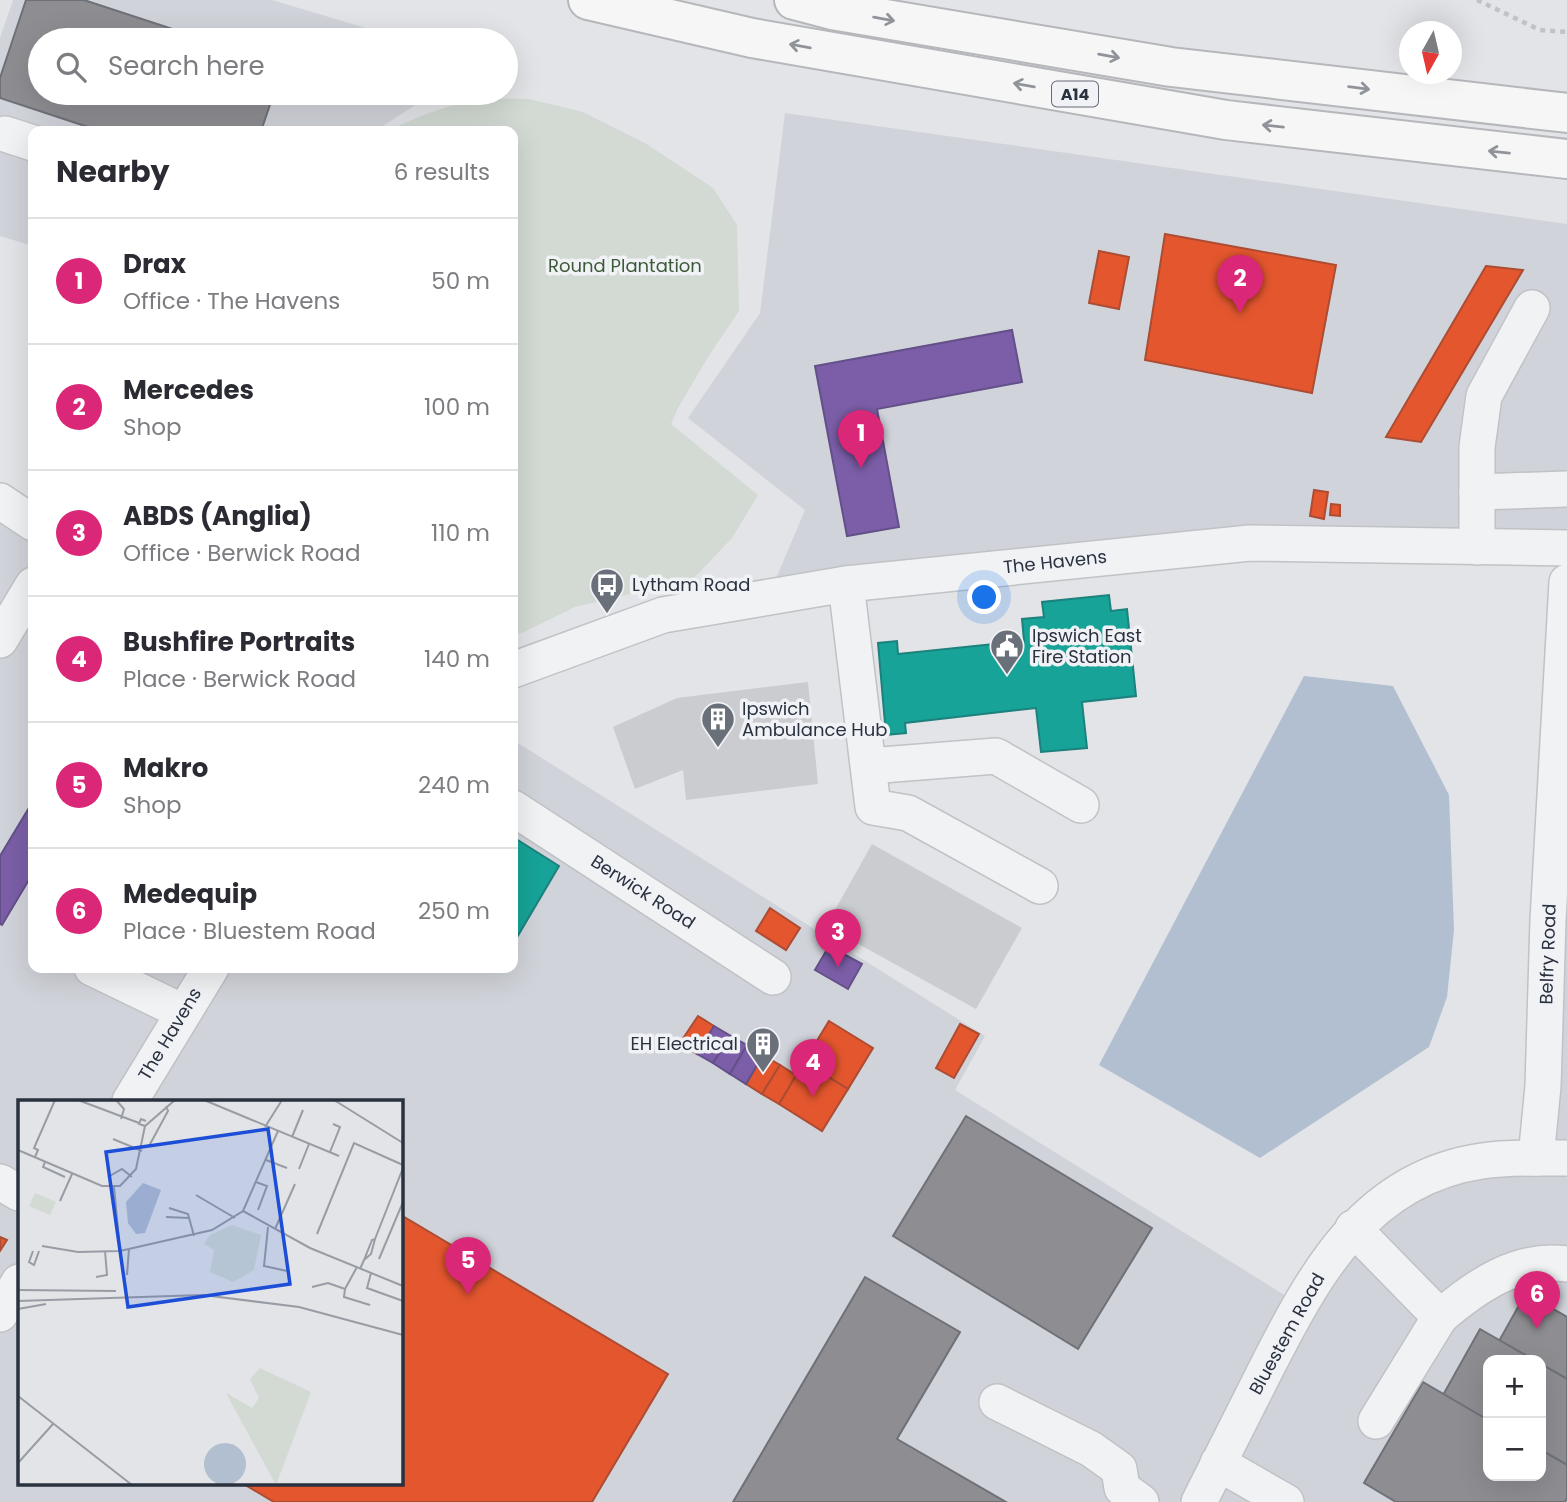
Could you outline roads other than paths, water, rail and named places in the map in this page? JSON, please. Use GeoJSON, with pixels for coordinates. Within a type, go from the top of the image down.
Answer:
{"type":"FeatureCollection","features":[{"type":"Feature","properties":{"kind":"highway","name":"A14"},"geometry":{"type":"LineString","coordinates":[[588,0],[751,38],[1226,120],[1567,159]]}},
{"type":"Feature","properties":{"kind":"highway"},"geometry":{"type":"LineString","coordinates":[[794,0],[832,10],[1171,67],[1567,113]]}},
{"type":"Feature","properties":{"kind":"street"},"geometry":{"type":"LineString","coordinates":[[1477,547],[1477,447],[1484,396],[1532,308]]}},
{"type":"Feature","properties":{"kind":"street"},"geometry":{"type":"LineString","coordinates":[[1477,492],[1567,489]]}},
{"type":"Feature","properties":{"kind":"street"},"geometry":{"type":"LineString","coordinates":[[0,501],[28,520]]}},
{"type":"Feature","properties":{"kind":"street","name":"The Havens"},"geometry":{"type":"LineString","coordinates":[[518,668],[663,615],[846,584],[1250,543],[1567,548]]}},
{"type":"Feature","properties":{"kind":"street","name":"Belfry Road"},"geometry":{"type":"LineString","coordinates":[[1551,1158],[1543,1086],[1548,920],[1567,582]]}},
{"type":"Feature","properties":{"kind":"street"},"geometry":{"type":"LineString","coordinates":[[846,584],[873,807],[908,813],[1040,886]]}},
{"type":"Feature","properties":{"kind":"street"},"geometry":{"type":"LineString","coordinates":[[0,640],[28,593]]}},
{"type":"Feature","properties":{"kind":"street"},"geometry":{"type":"LineString","coordinates":[[869,766],[996,756],[1082,805]]}},
{"type":"Feature","properties":{"kind":"street","name":"Berwick Road"},"geometry":{"type":"LineString","coordinates":[[518,811],[773,977]]}},
{"type":"Feature","properties":{"kind":"street"},"geometry":{"type":"LineString","coordinates":[[102,973],[183,1013]]}},
{"type":"Feature","properties":{"kind":"street","name":"The Havens"},"geometry":{"type":"LineString","coordinates":[[131,1100],[208,973]]}},
{"type":"Feature","properties":{"kind":"street","name":"Bluestem Road"},"geometry":{"type":"LineString","coordinates":[[1199,1502],[1299,1304],[1329,1258],[1353,1228],[1375,1208],[1411,1184],[1445,1170],[1482,1161],[1551,1158]]}},
{"type":"Feature","properties":{"kind":"street"},"geometry":{"type":"LineString","coordinates":[[0,1182],[18,1192]]}},
{"type":"Feature","properties":{"kind":"street"},"geometry":{"type":"LineString","coordinates":[[1353,1228],[1440,1317]]}},
{"type":"Feature","properties":{"kind":"street"},"geometry":{"type":"LineString","coordinates":[[1376,1421],[1440,1317],[1464,1296],[1488,1280],[1523,1266],[1556,1262],[1567,1264]]}},
{"type":"Feature","properties":{"kind":"street"},"geometry":{"type":"LineString","coordinates":[[0,1314],[18,1284]]}},
{"type":"Feature","properties":{"kind":"street"},"geometry":{"type":"LineString","coordinates":[[997,1402],[1091,1449],[1119,1469],[1122,1488],[1141,1502]]}},
{"type":"Feature","properties":{"kind":"street"},"geometry":{"type":"LineString","coordinates":[[1219,1463],[1286,1502]]}},
{"type":"Feature","properties":{"kind":"water"},"geometry":{"type":"Polygon","coordinates":[[[1304,676],[1393,686],[1449,795],[1454,930],[1447,997],[1429,1047],[1260,1158],[1099,1065],[1304,676]]]}},
{"type":"Feature","properties":{"kind":"place","name":"Mercedes"},"geometry":{"type":"Point","coordinates":[1240,313]}},
{"type":"Feature","properties":{"kind":"place","name":"Drax"},"geometry":{"type":"Point","coordinates":[861,468]}},
{"type":"Feature","properties":{"kind":"place","name":"Lytham Road"},"geometry":{"type":"Point","coordinates":[607,615]}},
{"type":"Feature","properties":{"kind":"place","name":"Ipswich East Fire Station"},"geometry":{"type":"Point","coordinates":[1007,676]}},
{"type":"Feature","properties":{"kind":"place","name":"Ipswich Ambulance Hub"},"geometry":{"type":"Point","coordinates":[718,749]}},
{"type":"Feature","properties":{"kind":"place","name":"ABDS (Anglia)"},"geometry":{"type":"Point","coordinates":[838,967]}},
{"type":"Feature","properties":{"kind":"place","name":"EH Electrical"},"geometry":{"type":"Point","coordinates":[763,1074]}},
{"type":"Feature","properties":{"kind":"place","name":"Bushfire Portraits"},"geometry":{"type":"Point","coordinates":[813,1097]}},
{"type":"Feature","properties":{"kind":"place","name":"Makro"},"geometry":{"type":"Point","coordinates":[468,1295]}},
{"type":"Feature","properties":{"kind":"place","name":"Medequip"},"geometry":{"type":"Point","coordinates":[1537,1329]}},
{"type":"Feature","properties":{"kind":"park label","name":"Round Plantation"},"geometry":{"type":"Point","coordinates":[625,266]}}]}
